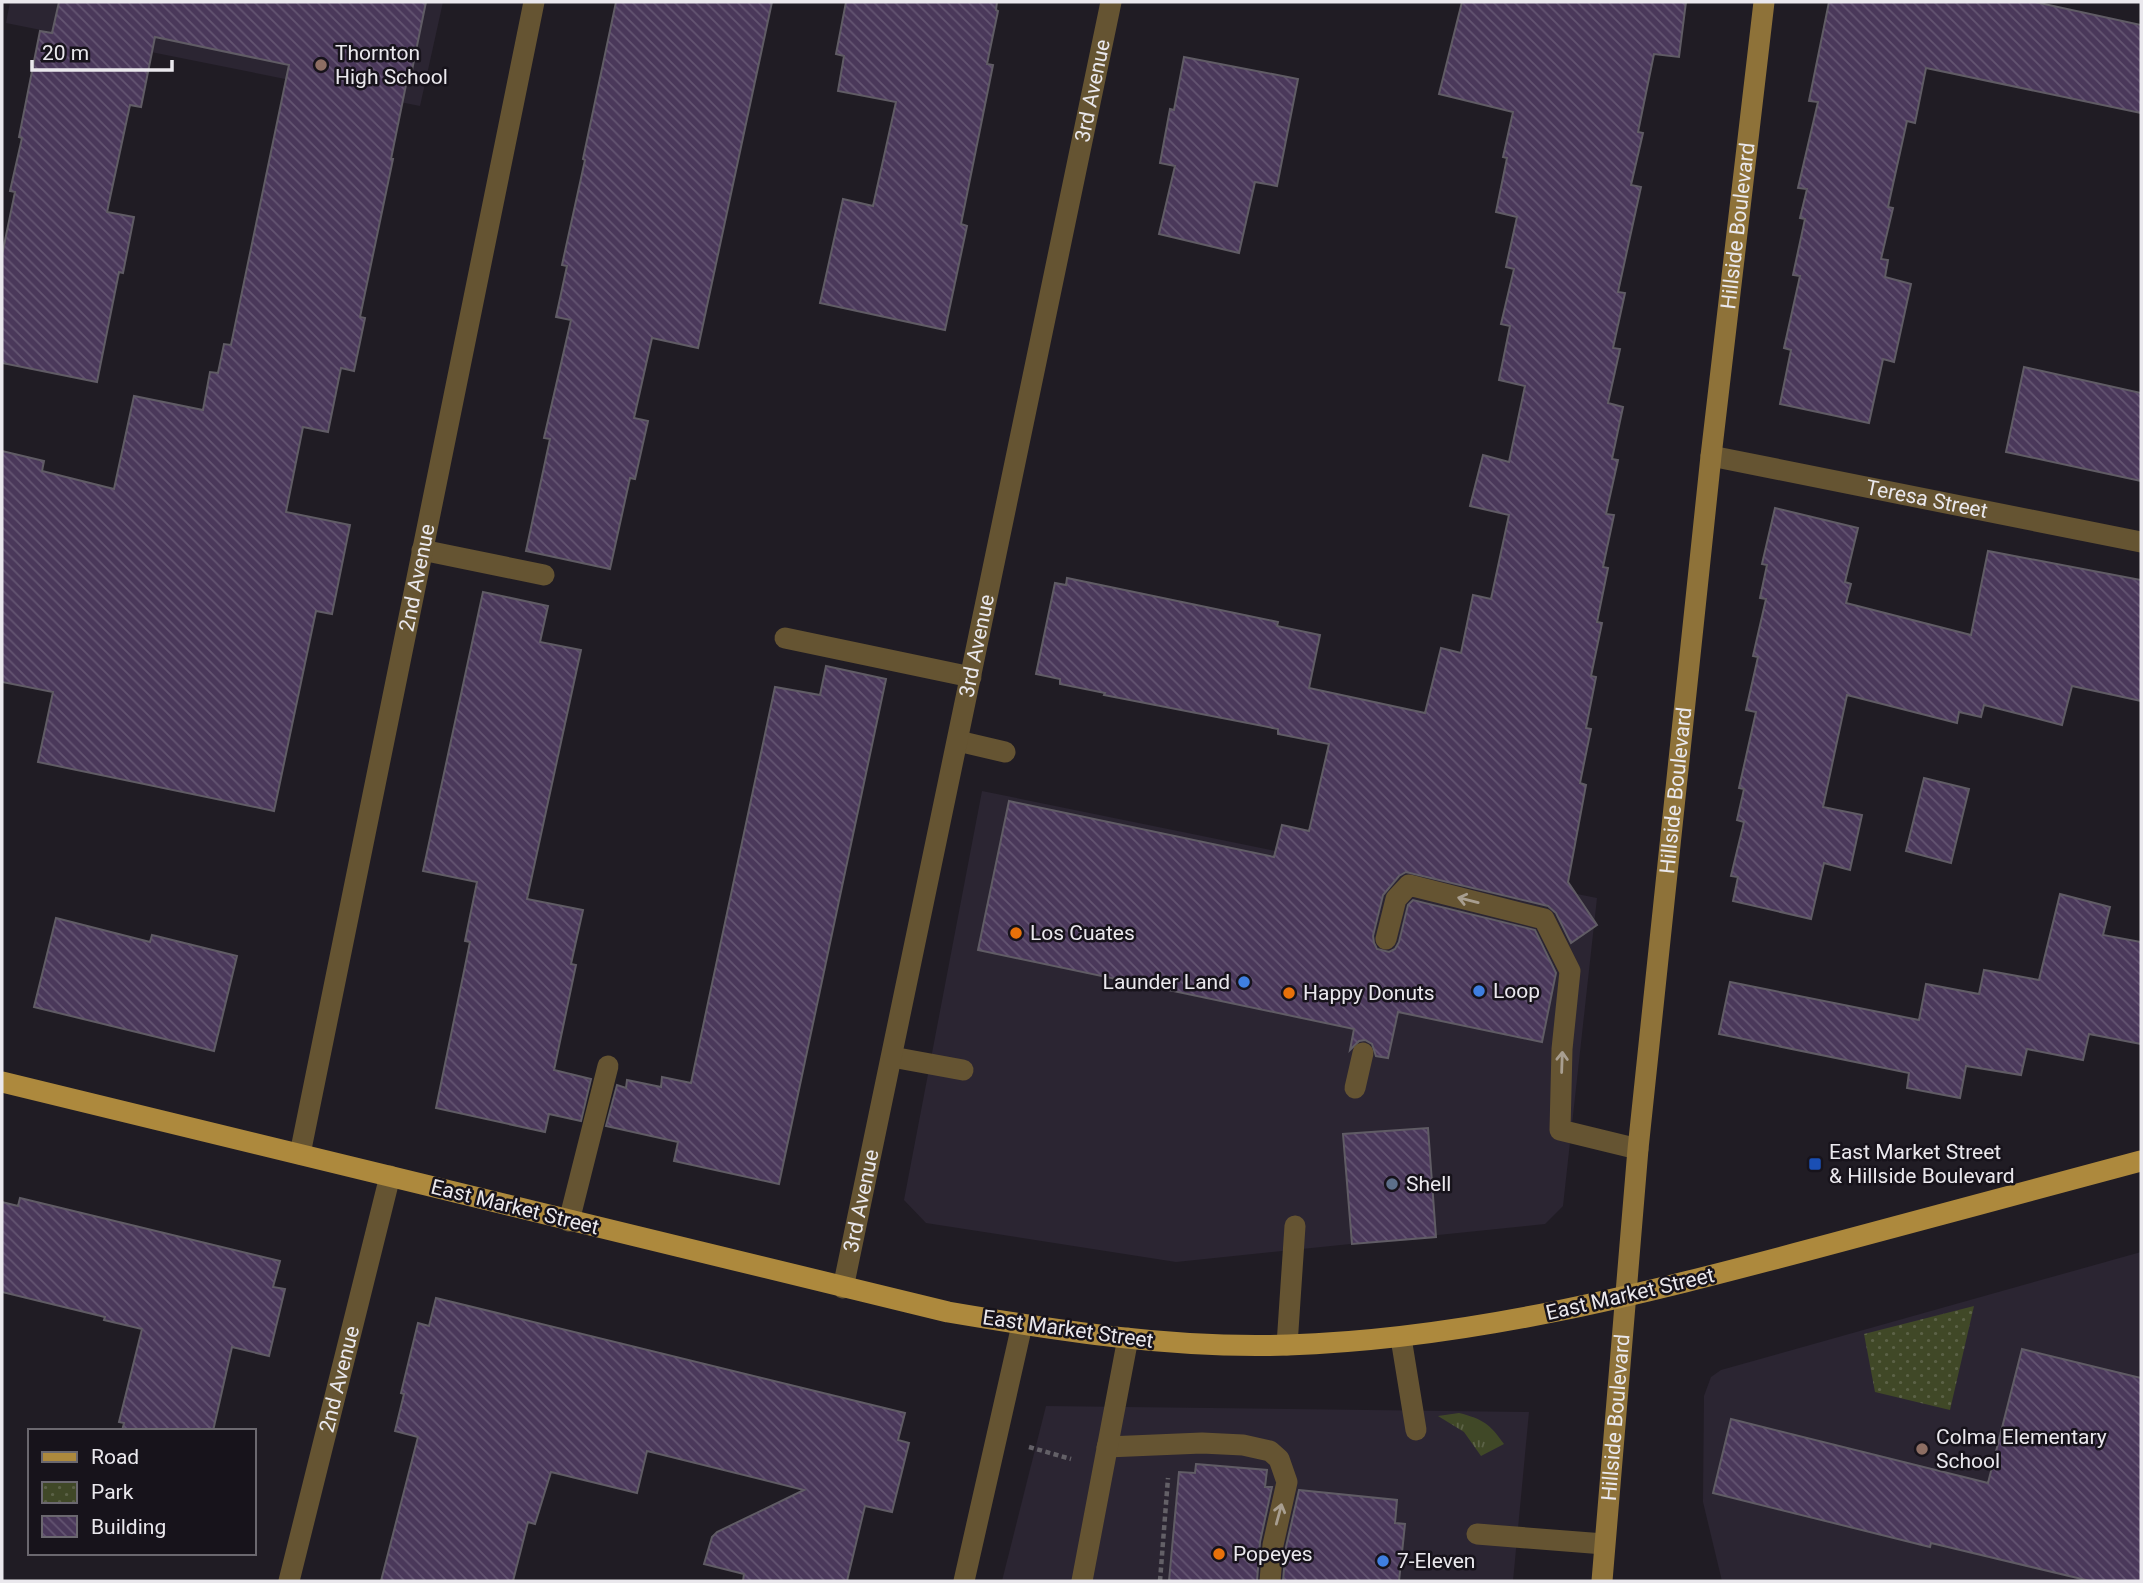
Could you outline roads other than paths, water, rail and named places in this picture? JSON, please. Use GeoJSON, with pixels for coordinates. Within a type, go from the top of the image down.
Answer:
{"type":"FeatureCollection","features":[{"type":"Feature","properties":{"kind":"main road","name":"Hillside Boulevard"},"geometry":{"type":"LineString","coordinates":[[1602,1581],[1639,1149],[1712,457],[1764,2]]}},
{"type":"Feature","properties":{"kind":"main road","name":"East Market Street"},"geometry":{"type":"LineString","coordinates":[[2,1082],[948,1312],[1022,1325],[1186,1343],[1287,1345],[1401,1338],[1469,1328],[1626,1297],[2141,1161]]}},
{"type":"Feature","properties":{"kind":"street","name":"2nd Avenue"},"geometry":{"type":"LineString","coordinates":[[300,1154],[534,2]]}},
{"type":"Feature","properties":{"kind":"street","name":"3rd Avenue"},"geometry":{"type":"LineString","coordinates":[[843,1288],[1111,2]]}},
{"type":"Feature","properties":{"kind":"street","name":"Teresa Street"},"geometry":{"type":"LineString","coordinates":[[1712,457],[2141,542]]}},
{"type":"Feature","properties":{"kind":"street"},"geometry":{"type":"LineString","coordinates":[[422,550],[544,575]]}},
{"type":"Feature","properties":{"kind":"street"},"geometry":{"type":"LineString","coordinates":[[786,638],[971,677]]}},
{"type":"Feature","properties":{"kind":"street"},"geometry":{"type":"LineString","coordinates":[[958,741],[1005,752]]}},
{"type":"Feature","properties":{"kind":"street"},"geometry":{"type":"LineString","coordinates":[[1386,939],[1396,899],[1409,885],[1544,919],[1570,971],[1562,1049],[1560,1130],[1639,1149]]}},
{"type":"Feature","properties":{"kind":"street"},"geometry":{"type":"LineString","coordinates":[[1355,1088],[1363,1053]]}},
{"type":"Feature","properties":{"kind":"street"},"geometry":{"type":"LineString","coordinates":[[892,1057],[963,1070]]}},
{"type":"Feature","properties":{"kind":"street"},"geometry":{"type":"LineString","coordinates":[[569,1221],[608,1066]]}},
{"type":"Feature","properties":{"kind":"street","name":"2nd Avenue"},"geometry":{"type":"LineString","coordinates":[[289,1581],[390,1176]]}},
{"type":"Feature","properties":{"kind":"street"},"geometry":{"type":"LineString","coordinates":[[1287,1345],[1295,1226]]}},
{"type":"Feature","properties":{"kind":"street"},"geometry":{"type":"LineString","coordinates":[[964,1581],[1022,1325]]}},
{"type":"Feature","properties":{"kind":"street"},"geometry":{"type":"LineString","coordinates":[[1082,1581],[1128,1338]]}},
{"type":"Feature","properties":{"kind":"street"},"geometry":{"type":"LineString","coordinates":[[1401,1338],[1416,1430]]}},
{"type":"Feature","properties":{"kind":"street"},"geometry":{"type":"LineString","coordinates":[[1107,1447],[1202,1443],[1256,1447],[1270,1451],[1279,1459],[1287,1482],[1273,1545],[1270,1581]]}},
{"type":"Feature","properties":{"kind":"street"},"geometry":{"type":"LineString","coordinates":[[1477,1534],[1604,1544]]}},
{"type":"Feature","properties":{"kind":"place","name":"Thornton High School"},"geometry":{"type":"Point","coordinates":[321,65]}},
{"type":"Feature","properties":{"kind":"place","name":"Los Cuates"},"geometry":{"type":"Point","coordinates":[1016,933]}},
{"type":"Feature","properties":{"kind":"place","name":"Launder Land"},"geometry":{"type":"Point","coordinates":[1244,982]}},
{"type":"Feature","properties":{"kind":"place","name":"Loop"},"geometry":{"type":"Point","coordinates":[1479,991]}},
{"type":"Feature","properties":{"kind":"place","name":"Happy Donuts"},"geometry":{"type":"Point","coordinates":[1289,993]}},
{"type":"Feature","properties":{"kind":"place","name":"East Market Street & Hillside Boulevard"},"geometry":{"type":"Point","coordinates":[1815,1164]}},
{"type":"Feature","properties":{"kind":"place","name":"Shell"},"geometry":{"type":"Point","coordinates":[1392,1184]}},
{"type":"Feature","properties":{"kind":"place","name":"Colma Elementary School"},"geometry":{"type":"Point","coordinates":[1922,1449]}},
{"type":"Feature","properties":{"kind":"place","name":"Popeyes"},"geometry":{"type":"Point","coordinates":[1219,1554]}},
{"type":"Feature","properties":{"kind":"place","name":"7-Eleven"},"geometry":{"type":"Point","coordinates":[1383,1561]}}]}
